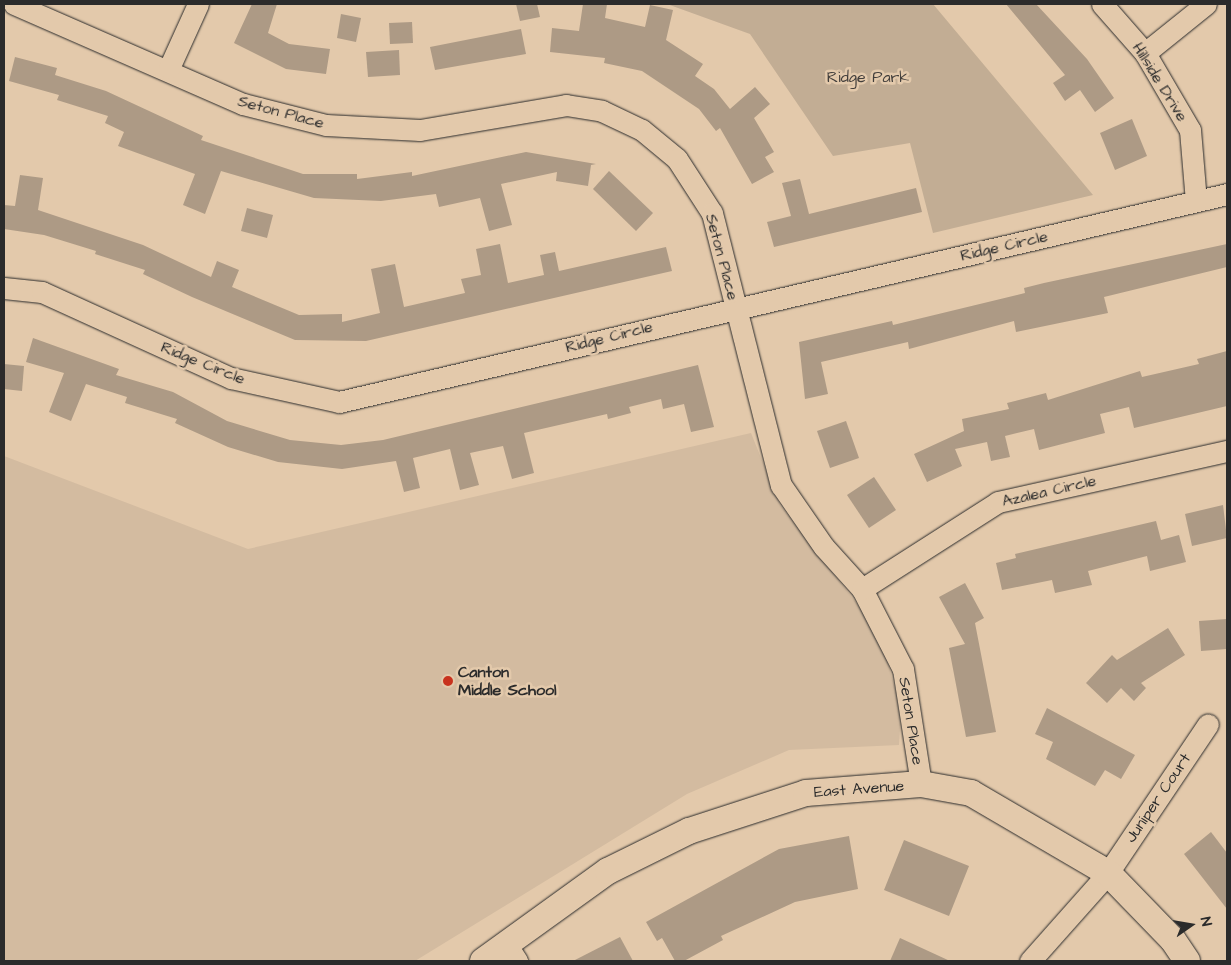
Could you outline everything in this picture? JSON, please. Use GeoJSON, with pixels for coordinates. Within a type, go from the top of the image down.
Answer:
{"type":"FeatureCollection","features":[{"type":"Feature","properties":{"kind":"street","name":"Seton Place"},"geometry":{"type":"LineString","coordinates":[[14,4],[169,68],[243,104],[326,125],[420,130],[566,105],[602,111],[642,130],[676,159],[697,185],[712,213],[781,485],[824,547],[862,589],[903,669],[921,784]]}},
{"type":"Feature","properties":{"kind":"street"},"geometry":{"type":"LineString","coordinates":[[169,68],[198,4]]}},
{"type":"Feature","properties":{"kind":"street","name":"Hillside Drive"},"geometry":{"type":"LineString","coordinates":[[1102,4],[1145,53],[1190,130],[1196,201]]}},
{"type":"Feature","properties":{"kind":"street"},"geometry":{"type":"LineString","coordinates":[[1145,53],[1206,4]]}},
{"type":"Feature","properties":{"kind":"street","name":"Ridge Circle"},"geometry":{"type":"LineString","coordinates":[[4,288],[42,292],[231,378],[339,402],[735,306],[1227,194]]}},
{"type":"Feature","properties":{"kind":"street","name":"Azalea Circle"},"geometry":{"type":"LineString","coordinates":[[862,589],[998,502],[1227,451]]}},
{"type":"Feature","properties":{"kind":"street","name":"Juniper Court"},"geometry":{"type":"LineString","coordinates":[[1030,961],[1108,873],[1208,724]]}},
{"type":"Feature","properties":{"kind":"street","name":"East Avenue"},"geometry":{"type":"LineString","coordinates":[[483,961],[513,954],[608,871],[689,831],[806,793],[921,784],[971,793],[1108,873],[1174,940],[1187,961]]}},
{"type":"Feature","properties":{"kind":"shaded area","name":"Canton Middle School"},"geometry":{"type":"Polygon","coordinates":[[[751,433],[780,505],[861,609],[885,652],[901,711],[899,745],[789,750],[687,794],[415,961],[4,961],[4,456],[248,549],[751,433]]]}},
{"type":"Feature","properties":{"kind":"green space","name":"Ridge Park"},"geometry":{"type":"Polygon","coordinates":[[[667,4],[933,4],[1093,195],[933,233],[910,143],[833,156],[750,34],[667,4]]]}},
{"type":"Feature","properties":{"kind":"building"},"geometry":{"type":"Polygon","coordinates":[[[252,4],[277,4],[268,33],[289,44],[330,49],[326,74],[286,69],[234,43],[252,4]]]}},
{"type":"Feature","properties":{"kind":"building"},"geometry":{"type":"Polygon","coordinates":[[[516,4],[537,4],[540,17],[520,21],[516,4]]]}},
{"type":"Feature","properties":{"kind":"building"},"geometry":{"type":"Polygon","coordinates":[[[583,4],[607,4],[605,18],[645,27],[650,5],[673,10],[666,40],[703,64],[695,76],[714,89],[730,109],[755,87],[770,104],[754,118],[774,152],[765,157],[774,172],[752,184],[720,128],[716,131],[699,109],[642,71],[604,63],[605,58],[550,52],[552,28],[579,31],[583,4]]]}},
{"type":"Feature","properties":{"kind":"building"},"geometry":{"type":"Polygon","coordinates":[[[1006,4],[1036,4],[1087,59],[1114,98],[1095,112],[1080,90],[1065,101],[1053,83],[1065,75],[1006,4]]]}},
{"type":"Feature","properties":{"kind":"building"},"geometry":{"type":"Polygon","coordinates":[[[341,14],[361,18],[356,42],[337,38],[341,14]]]}},
{"type":"Feature","properties":{"kind":"building"},"geometry":{"type":"Polygon","coordinates":[[[412,22],[413,43],[390,44],[389,23],[412,22]]]}},
{"type":"Feature","properties":{"kind":"building"},"geometry":{"type":"Polygon","coordinates":[[[521,29],[526,54],[435,70],[430,47],[521,29]]]}},
{"type":"Feature","properties":{"kind":"building"},"geometry":{"type":"Polygon","coordinates":[[[399,50],[400,75],[368,77],[366,52],[399,50]]]}},
{"type":"Feature","properties":{"kind":"building"},"geometry":{"type":"Polygon","coordinates":[[[15,57],[57,68],[55,75],[106,91],[203,136],[201,140],[303,174],[357,174],[357,179],[412,172],[412,176],[526,152],[596,164],[591,165],[588,186],[556,181],[557,172],[501,184],[512,225],[489,231],[480,198],[439,207],[436,194],[381,201],[314,198],[221,171],[205,214],[183,205],[195,174],[118,146],[124,132],[105,123],[108,116],[57,100],[59,95],[9,81],[15,57]]]}},
{"type":"Feature","properties":{"kind":"building"},"geometry":{"type":"Polygon","coordinates":[[[1132,119],[1147,156],[1115,170],[1100,133],[1132,119]]]}},
{"type":"Feature","properties":{"kind":"building"},"geometry":{"type":"Polygon","coordinates":[[[609,171],[653,213],[636,231],[593,189],[609,171]]]}},
{"type":"Feature","properties":{"kind":"building"},"geometry":{"type":"Polygon","coordinates":[[[20,175],[43,178],[38,210],[143,245],[211,277],[217,261],[239,270],[232,287],[299,315],[342,314],[342,322],[380,313],[371,269],[395,264],[404,307],[465,293],[461,279],[481,275],[476,249],[500,244],[508,283],[544,275],[540,255],[555,252],[559,271],[666,247],[672,271],[366,341],[295,340],[192,297],[143,274],[145,270],[95,254],[96,251],[44,235],[4,229],[4,205],[15,206],[20,175]]]}},
{"type":"Feature","properties":{"kind":"building"},"geometry":{"type":"Polygon","coordinates":[[[800,179],[809,214],[916,188],[922,212],[774,247],[767,222],[791,216],[782,183],[800,179]]]}},
{"type":"Feature","properties":{"kind":"building"},"geometry":{"type":"Polygon","coordinates":[[[247,208],[273,215],[267,238],[241,231],[247,208]]]}},
{"type":"Feature","properties":{"kind":"building"},"geometry":{"type":"Polygon","coordinates":[[[1227,244],[1227,267],[1104,297],[1108,313],[1016,332],[1014,321],[909,349],[908,342],[821,362],[828,394],[805,399],[799,342],[892,321],[893,325],[1025,293],[1024,288],[1044,283],[1227,244]]]}},
{"type":"Feature","properties":{"kind":"building"},"geometry":{"type":"Polygon","coordinates":[[[33,338],[119,369],[116,375],[173,392],[227,421],[290,440],[341,445],[383,440],[698,365],[714,427],[691,432],[684,404],[663,409],[661,399],[629,407],[631,413],[608,419],[607,414],[524,433],[534,473],[512,479],[503,446],[470,453],[479,485],[460,490],[450,449],[413,458],[420,488],[404,492],[396,461],[342,469],[278,462],[228,447],[175,423],[177,419],[125,403],[127,397],[86,384],[71,421],[49,412],[64,373],[26,362],[33,338]]]}},
{"type":"Feature","properties":{"kind":"building"},"geometry":{"type":"Polygon","coordinates":[[[1227,351],[1227,406],[1134,428],[1129,407],[1100,414],[1105,433],[1039,450],[1034,429],[1005,436],[1010,457],[991,461],[987,442],[955,449],[962,466],[927,482],[914,454],[964,431],[962,419],[1009,409],[1007,403],[1046,393],[1048,400],[1140,371],[1142,377],[1199,364],[1197,359],[1227,351]]]}},
{"type":"Feature","properties":{"kind":"building"},"geometry":{"type":"Polygon","coordinates":[[[4,364],[24,366],[22,391],[4,389],[4,364]]]}},
{"type":"Feature","properties":{"kind":"building"},"geometry":{"type":"Polygon","coordinates":[[[846,421],[859,458],[830,468],[817,431],[846,421]]]}},
{"type":"Feature","properties":{"kind":"building"},"geometry":{"type":"Polygon","coordinates":[[[874,477],[896,510],[869,528],[847,495],[874,477]]]}},
{"type":"Feature","properties":{"kind":"building"},"geometry":{"type":"Polygon","coordinates":[[[1223,505],[1227,538],[1192,546],[1185,514],[1223,505]]]}},
{"type":"Feature","properties":{"kind":"building"},"geometry":{"type":"Polygon","coordinates":[[[1156,521],[1161,540],[1179,535],[1186,562],[1150,571],[1147,556],[1088,571],[1092,585],[1055,593],[1052,580],[1002,590],[996,563],[1016,558],[1015,554],[1156,521]]]}},
{"type":"Feature","properties":{"kind":"building"},"geometry":{"type":"Polygon","coordinates":[[[965,583],[984,618],[975,623],[996,732],[966,737],[949,648],[965,644],[939,597],[965,583]]]}},
{"type":"Feature","properties":{"kind":"building"},"geometry":{"type":"Polygon","coordinates":[[[1227,619],[1227,649],[1201,651],[1199,621],[1227,619]]]}},
{"type":"Feature","properties":{"kind":"building"},"geometry":{"type":"Polygon","coordinates":[[[1168,628],[1185,655],[1141,683],[1146,688],[1134,701],[1121,688],[1107,703],[1086,683],[1112,655],[1117,660],[1168,628]]]}},
{"type":"Feature","properties":{"kind":"building"},"geometry":{"type":"Polygon","coordinates":[[[1047,708],[1135,755],[1121,779],[1105,770],[1095,786],[1046,759],[1053,742],[1035,734],[1047,708]]]}},
{"type":"Feature","properties":{"kind":"building"},"geometry":{"type":"Polygon","coordinates":[[[1211,832],[1227,853],[1227,909],[1184,854],[1211,832]]]}},
{"type":"Feature","properties":{"kind":"building"},"geometry":{"type":"Polygon","coordinates":[[[849,836],[858,889],[795,902],[721,936],[723,940],[684,961],[675,961],[662,938],[657,941],[646,922],[779,849],[849,836]]]}},
{"type":"Feature","properties":{"kind":"building"},"geometry":{"type":"Polygon","coordinates":[[[904,840],[969,866],[949,916],[884,890],[904,840]]]}},
{"type":"Feature","properties":{"kind":"building"},"geometry":{"type":"Polygon","coordinates":[[[620,937],[633,961],[573,961],[620,937]]]}},
{"type":"Feature","properties":{"kind":"building"},"geometry":{"type":"Polygon","coordinates":[[[900,938],[950,961],[890,961],[900,938]]]}},
{"type":"Feature","properties":{"kind":"place","name":"Canton Middle School"},"geometry":{"type":"Point","coordinates":[448,681]}}]}
